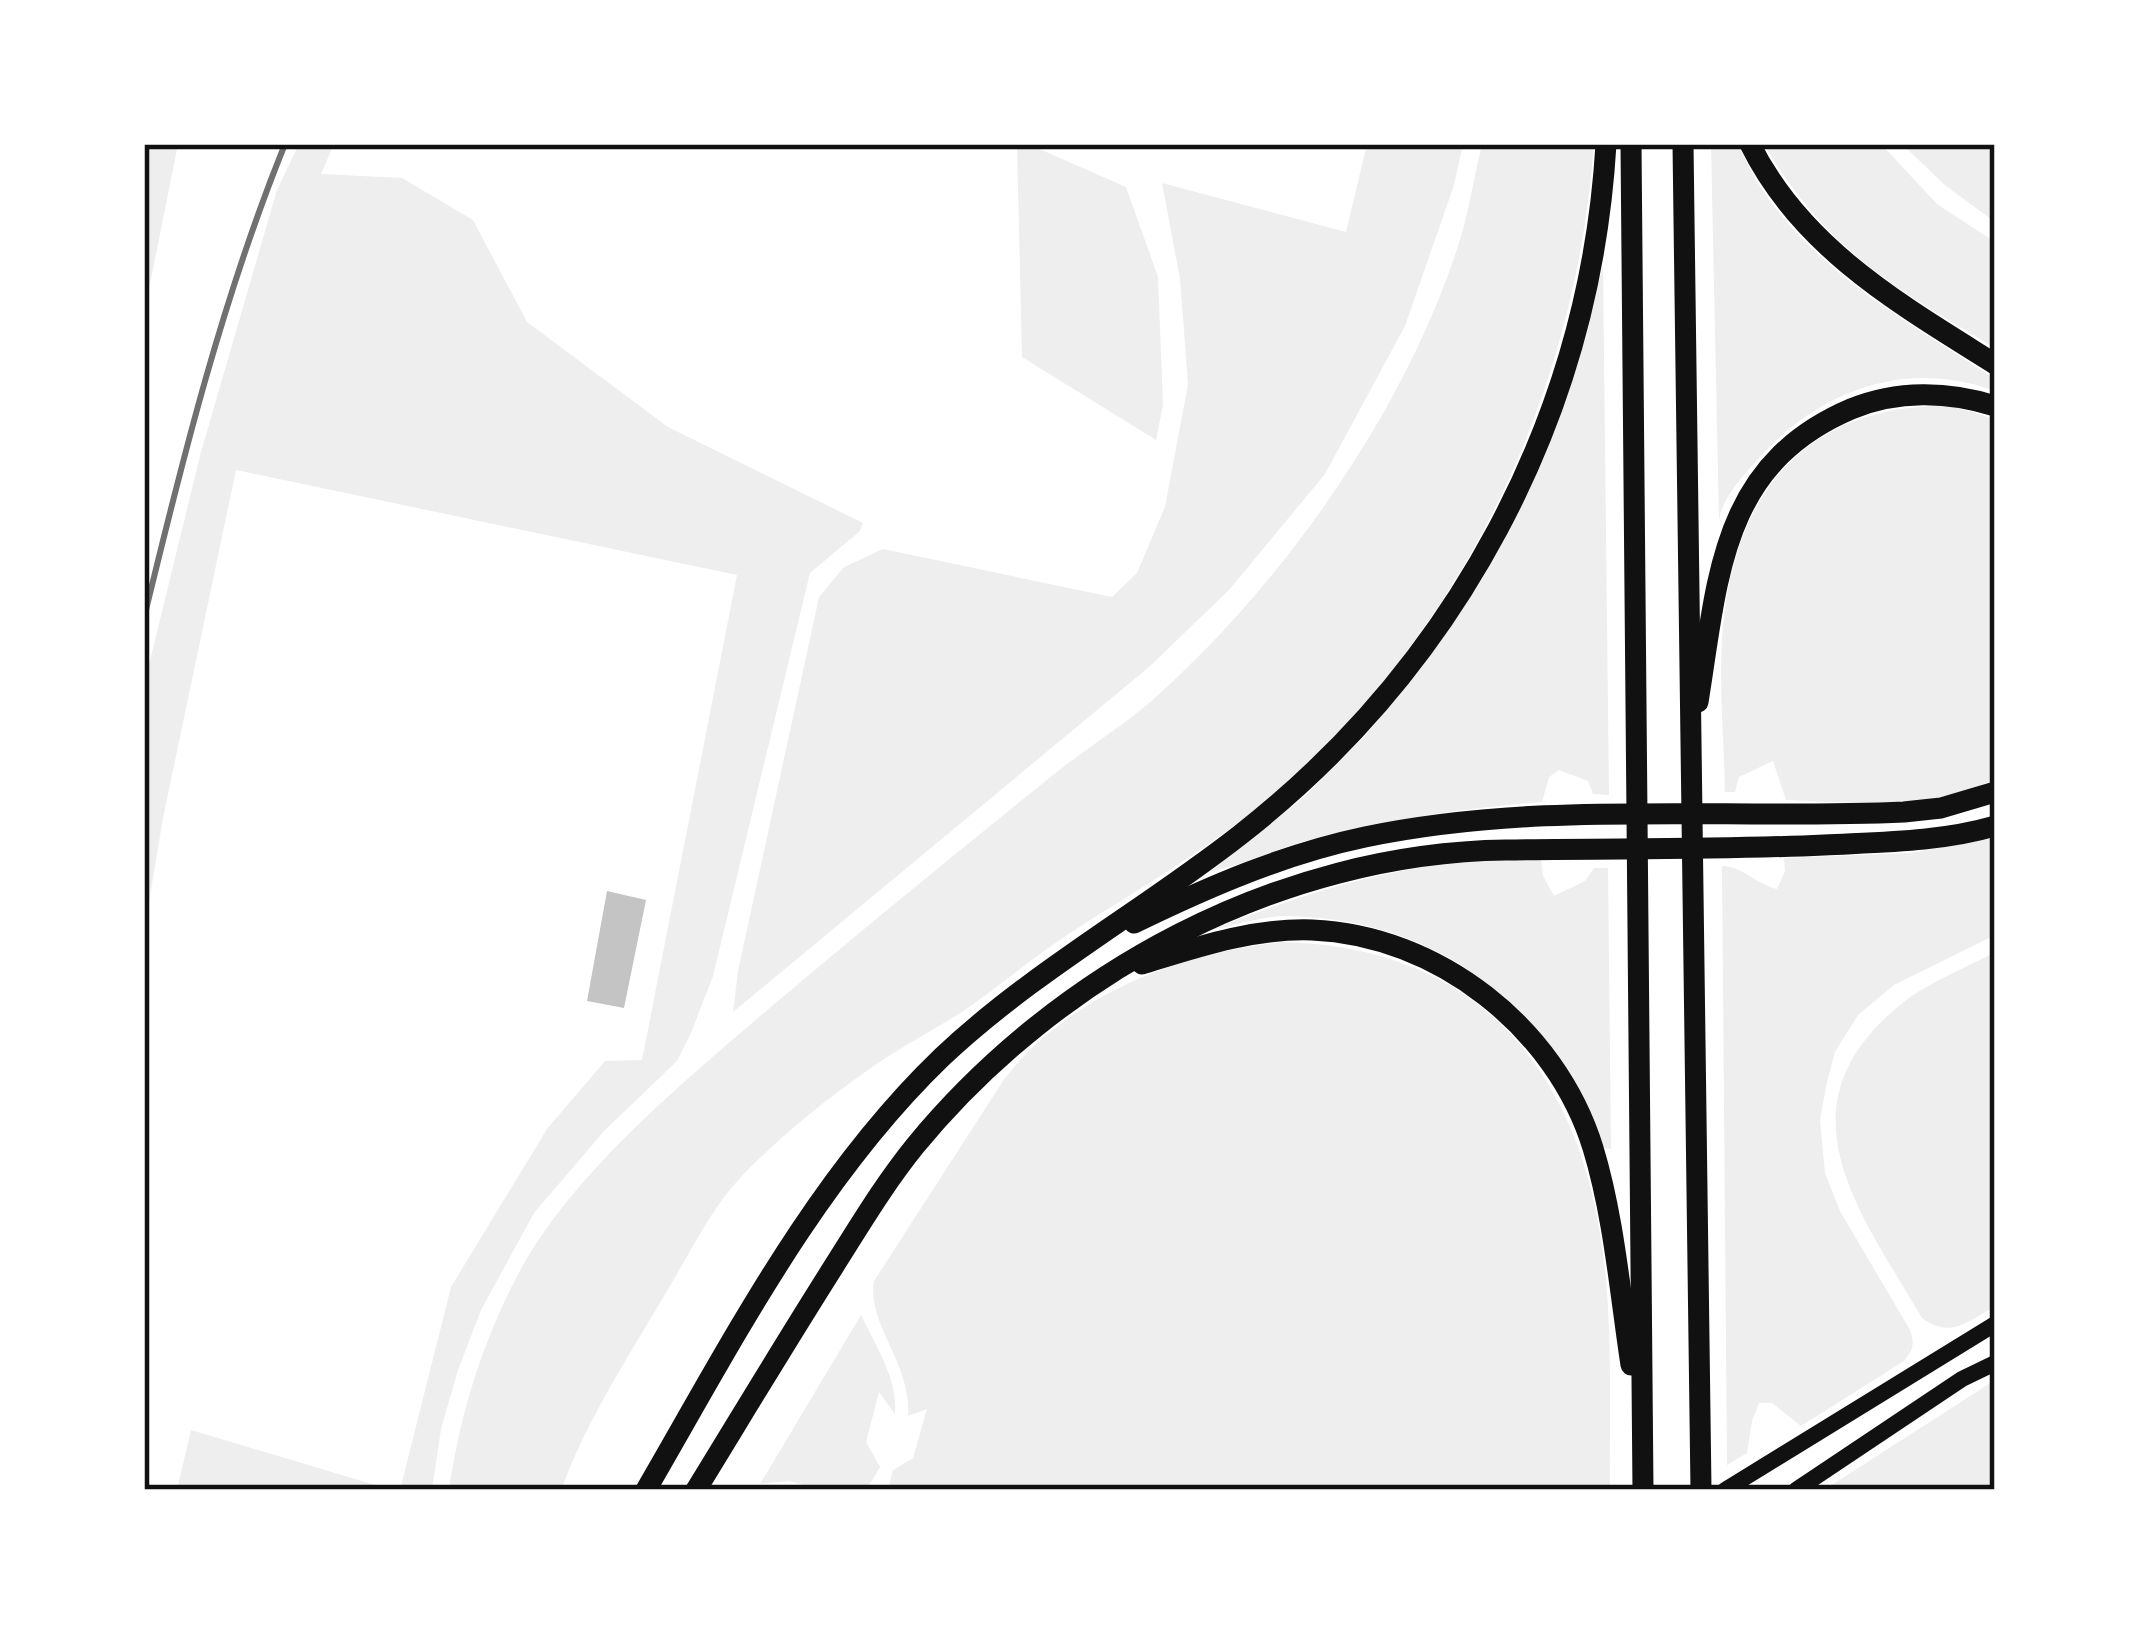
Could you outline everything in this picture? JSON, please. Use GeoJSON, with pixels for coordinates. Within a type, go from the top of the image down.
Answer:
{"type":"FeatureCollection","features":[{"type":"Feature","properties":{"kind":"highway"},"geometry":{"type":"LineString","coordinates":[[646,1490],[826,1193],[910,1090],[960,1041],[1240,835],[1322,766],[1406,674],[1455,606],[1513,506],[1553,409],[1587,291],[1606,144]]}},
{"type":"Feature","properties":{"kind":"highway"},"geometry":{"type":"LineString","coordinates":[[1631,144],[1643,1490]]}},
{"type":"Feature","properties":{"kind":"highway"},"geometry":{"type":"LineString","coordinates":[[1683,144],[1701,1490]]}},
{"type":"Feature","properties":{"kind":"highway"},"geometry":{"type":"LineString","coordinates":[[1750,144],[1777,190],[1834,254],[1896,301],[1995,364]]}},
{"type":"Feature","properties":{"kind":"highway"},"geometry":{"type":"LineString","coordinates":[[1689,762],[1721,563],[1738,514],[1764,471],[1803,434],[1878,400],[1938,395],[1995,406]]}},
{"type":"Feature","properties":{"kind":"highway"},"geometry":{"type":"LineString","coordinates":[[1096,941],[1240,874],[1328,846],[1410,829],[1553,815],[1904,812],[1941,808],[1995,792]]}},
{"type":"Feature","properties":{"kind":"highway"},"geometry":{"type":"LineString","coordinates":[[696,1490],[869,1210],[915,1146],[1010,1048],[1112,974],[1198,924],[1334,874],[1455,853],[1765,848],[1912,840],[1995,826]]}},
{"type":"Feature","properties":{"kind":"highway"},"geometry":{"type":"LineString","coordinates":[[1112,974],[1246,935],[1327,932],[1413,953],[1476,988],[1504,1012],[1552,1065],[1593,1148],[1643,1442]]}},
{"type":"Feature","properties":{"kind":"main road"},"geometry":{"type":"LineString","coordinates":[[1725,1490],[1995,1324]]}},
{"type":"Feature","properties":{"kind":"main road"},"geometry":{"type":"LineString","coordinates":[[1796,1490],[1995,1363]]}},
{"type":"Feature","properties":{"kind":"shaded area"},"geometry":{"type":"Polygon","coordinates":[[[144,144],[178,144],[144,314],[144,144]]]}},
{"type":"Feature","properties":{"kind":"shaded area"},"geometry":{"type":"Polygon","coordinates":[[[299,144],[334,144],[321,174],[402,178],[473,220],[527,322],[668,427],[863,523],[860,531],[810,573],[713,976],[691,1033],[677,1061],[605,1130],[534,1213],[481,1310],[458,1370],[441,1429],[432,1490],[400,1490],[451,1287],[547,1129],[605,1061],[642,1060],[737,575],[236,470],[163,818],[144,932],[144,685],[201,452],[277,190],[299,144]]]}},
{"type":"Feature","properties":{"kind":"shaded area"},"geometry":{"type":"Polygon","coordinates":[[[1017,144],[1028,144],[1126,187],[1158,277],[1163,405],[1156,440],[1022,357],[1017,144]]]}},
{"type":"Feature","properties":{"kind":"shaded area"},"geometry":{"type":"Polygon","coordinates":[[[1367,144],[1463,144],[1454,185],[1405,326],[1325,474],[1229,590],[1149,667],[733,1012],[819,597],[844,567],[883,549],[1112,597],[1137,573],[1165,507],[1188,384],[1180,279],[1162,183],[1346,232],[1367,144]]]}},
{"type":"Feature","properties":{"kind":"shaded area"},"geometry":{"type":"Polygon","coordinates":[[[1482,144],[1594,144],[1582,239],[1562,332],[1533,422],[1495,508],[1449,590],[1395,667],[1332,738],[1239,822],[1055,943],[962,1012],[868,1070],[757,1160],[701,1232],[596,1413],[561,1490],[449,1490],[467,1404],[496,1320],[541,1236],[590,1175],[675,1090],[771,1007],[1053,775],[1148,704],[1198,657],[1293,549],[1376,426],[1410,362],[1462,233],[1482,144]]]}},
{"type":"Feature","properties":{"kind":"shaded area"},"geometry":{"type":"Polygon","coordinates":[[[1711,144],[1738,144],[1784,219],[1815,251],[1884,306],[1995,379],[1995,391],[1929,378],[1897,380],[1837,398],[1783,434],[1759,458],[1729,495],[1719,520],[1711,144]]]}},
{"type":"Feature","properties":{"kind":"shaded area"},"geometry":{"type":"Polygon","coordinates":[[[1764,144],[1881,144],[1938,205],[1995,242],[1995,348],[1864,263],[1811,211],[1764,144]]]}},
{"type":"Feature","properties":{"kind":"shaded area"},"geometry":{"type":"Polygon","coordinates":[[[1902,144],[1995,144],[1995,222],[1946,186],[1902,144]]]}},
{"type":"Feature","properties":{"kind":"shaded area"},"geometry":{"type":"Polygon","coordinates":[[[1603,266],[1609,795],[1593,794],[1588,781],[1559,770],[1549,777],[1542,802],[1367,826],[1211,871],[1305,796],[1365,736],[1421,668],[1483,578],[1527,495],[1563,406],[1603,266]]]}},
{"type":"Feature","properties":{"kind":"shaded area"},"geometry":{"type":"Polygon","coordinates":[[[1951,406],[1995,419],[1995,779],[1919,800],[1786,800],[1773,761],[1739,777],[1735,792],[1725,792],[1723,626],[1730,577],[1763,495],[1789,463],[1820,438],[1858,420],[1901,409],[1951,406]]]}},
{"type":"Feature","properties":{"kind":"shaded area"},"geometry":{"type":"Polygon","coordinates":[[[1995,838],[1995,935],[1894,985],[1858,1015],[1835,1052],[1820,1121],[1825,1173],[1840,1211],[1910,1330],[1911,1350],[1904,1361],[1801,1426],[1772,1403],[1759,1403],[1747,1453],[1727,1465],[1722,866],[1777,889],[1785,871],[1784,858],[1911,853],[1995,838]]]}},
{"type":"Feature","properties":{"kind":"shaded area"},"geometry":{"type":"Polygon","coordinates":[[[1541,859],[1543,876],[1554,896],[1585,881],[1594,868],[1608,868],[1611,1149],[1604,1148],[1554,1053],[1521,1013],[1483,980],[1440,953],[1393,933],[1342,921],[1277,916],[1214,929],[1300,898],[1388,874],[1460,863],[1541,859]]]}},
{"type":"Feature","properties":{"kind":"shaded area"},"geometry":{"type":"Polygon","coordinates":[[[1283,942],[1353,949],[1414,968],[1466,996],[1510,1033],[1545,1079],[1572,1133],[1592,1194],[1604,1261],[1610,1347],[1610,1490],[888,1490],[893,1470],[913,1458],[927,1409],[908,1416],[903,1379],[876,1312],[874,1281],[1003,1081],[1059,1025],[1128,983],[1205,956],[1283,942]]]}},
{"type":"Feature","properties":{"kind":"shaded area"},"geometry":{"type":"Polygon","coordinates":[[[1995,952],[1995,1307],[1958,1326],[1942,1327],[1922,1318],[1874,1236],[1840,1156],[1836,1117],[1843,1078],[1865,1040],[1915,994],[1995,952]]]}},
{"type":"Feature","properties":{"kind":"shaded area"},"geometry":{"type":"Polygon","coordinates":[[[861,1315],[885,1363],[895,1401],[895,1414],[879,1392],[866,1442],[880,1467],[866,1490],[823,1490],[789,1481],[760,1484],[861,1315]]]}},
{"type":"Feature","properties":{"kind":"shaded area"},"geometry":{"type":"Polygon","coordinates":[[[1995,1380],[1995,1482],[1983,1490],[1824,1490],[1995,1380]]]}},
{"type":"Feature","properties":{"kind":"shaded area"},"geometry":{"type":"Polygon","coordinates":[[[191,1430],[392,1490],[177,1490],[191,1430]]]}},
{"type":"Feature","properties":{"kind":"building"},"geometry":{"type":"Polygon","coordinates":[[[607,891],[646,900],[624,1008],[587,1001],[607,891]]]}},
{"type":"Feature","properties":{"kind":"railway"},"geometry":{"type":"LineString","coordinates":[[144,618],[223,319],[285,144]]}}]}
